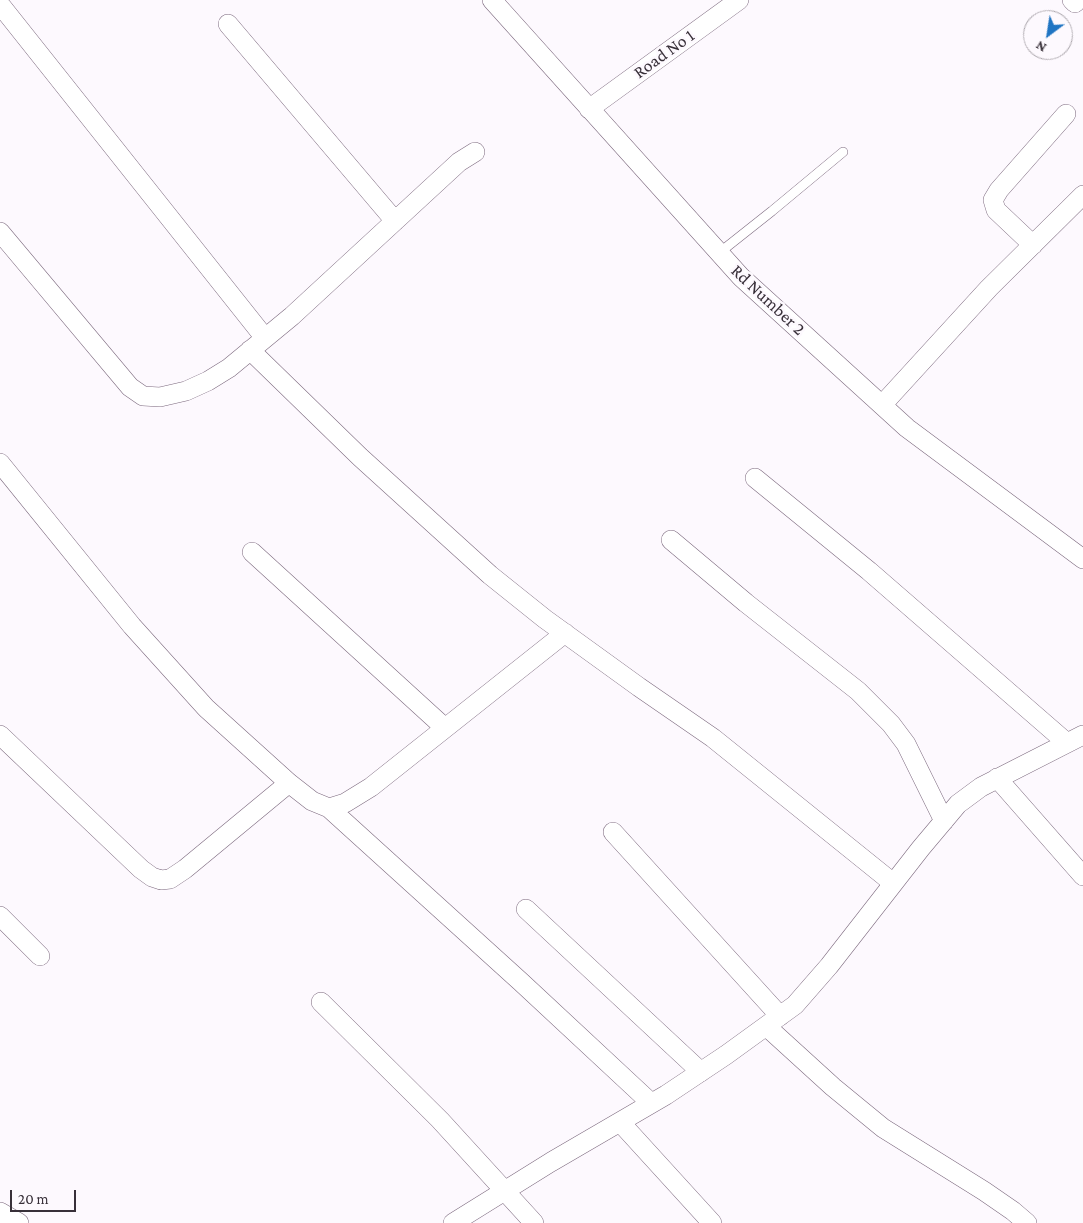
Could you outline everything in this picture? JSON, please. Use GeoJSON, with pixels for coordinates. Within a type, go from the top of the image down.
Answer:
{"type":"FeatureCollection","features":[{"type":"Feature","properties":{"kind":"street","name":"Rd Number 2"},"geometry":{"type":"LineString","coordinates":[[492,0],[741,277],[907,428],[1083,559]]}},
{"type":"Feature","properties":{"kind":"street","name":"Road No 1"},"geometry":{"type":"LineString","coordinates":[[589,109],[739,0]]}},
{"type":"Feature","properties":{"kind":"street"},"geometry":{"type":"LineString","coordinates":[[6,5],[265,338]]}},
{"type":"Feature","properties":{"kind":"street"},"geometry":{"type":"LineString","coordinates":[[228,24],[395,221]]}},
{"type":"Feature","properties":{"kind":"street"},"geometry":{"type":"LineString","coordinates":[[1033,245],[996,210],[993,200],[999,190],[1066,114]]}},
{"type":"Feature","properties":{"kind":"street"},"geometry":{"type":"LineString","coordinates":[[0,232],[130,387],[143,396],[160,397],[186,391],[208,381],[229,368],[292,316],[459,162],[475,152]]}},
{"type":"Feature","properties":{"kind":"street"},"geometry":{"type":"LineString","coordinates":[[882,405],[989,288],[1083,196]]}},
{"type":"Feature","properties":{"kind":"street"},"geometry":{"type":"LineString","coordinates":[[250,350],[360,457],[483,568],[565,633],[713,738],[894,883]]}},
{"type":"Feature","properties":{"kind":"street"},"geometry":{"type":"LineString","coordinates":[[0,463],[132,626],[200,701],[289,783],[312,801],[329,808],[521,982],[651,1104]]}},
{"type":"Feature","properties":{"kind":"street"},"geometry":{"type":"LineString","coordinates":[[453,1223],[506,1192],[551,1162],[651,1104],[701,1072],[795,1005],[829,966],[958,804],[981,786],[1075,739],[755,478]]}},
{"type":"Feature","properties":{"kind":"street"},"geometry":{"type":"LineString","coordinates":[[672,540],[746,603],[858,691],[891,724],[906,744],[944,821]]}},
{"type":"Feature","properties":{"kind":"street"},"geometry":{"type":"LineString","coordinates":[[252,552],[446,728]]}},
{"type":"Feature","properties":{"kind":"street"},"geometry":{"type":"LineString","coordinates":[[329,808],[345,803],[371,787],[565,633]]}},
{"type":"Feature","properties":{"kind":"street"},"geometry":{"type":"LineString","coordinates":[[0,735],[141,869],[152,877],[161,880],[170,878],[184,869],[289,783]]}},
{"type":"Feature","properties":{"kind":"street"},"geometry":{"type":"LineString","coordinates":[[997,778],[1083,876]]}},
{"type":"Feature","properties":{"kind":"street"},"geometry":{"type":"LineString","coordinates":[[613,832],[773,1021],[833,1087],[883,1128],[984,1191],[1027,1223]]}},
{"type":"Feature","properties":{"kind":"street"},"geometry":{"type":"LineString","coordinates":[[526,909],[701,1072]]}},
{"type":"Feature","properties":{"kind":"street"},"geometry":{"type":"LineString","coordinates":[[0,916],[40,956]]}},
{"type":"Feature","properties":{"kind":"street"},"geometry":{"type":"LineString","coordinates":[[321,1002],[440,1120],[534,1223]]}},
{"type":"Feature","properties":{"kind":"street"},"geometry":{"type":"LineString","coordinates":[[620,1122],[712,1223]]}},
{"type":"Feature","properties":{"kind":"street"},"geometry":{"type":"LineString","coordinates":[[0,1212],[19,1223]]}},
{"type":"Feature","properties":{"kind":"lane"},"geometry":{"type":"LineString","coordinates":[[719,253],[843,152]]}}]}
